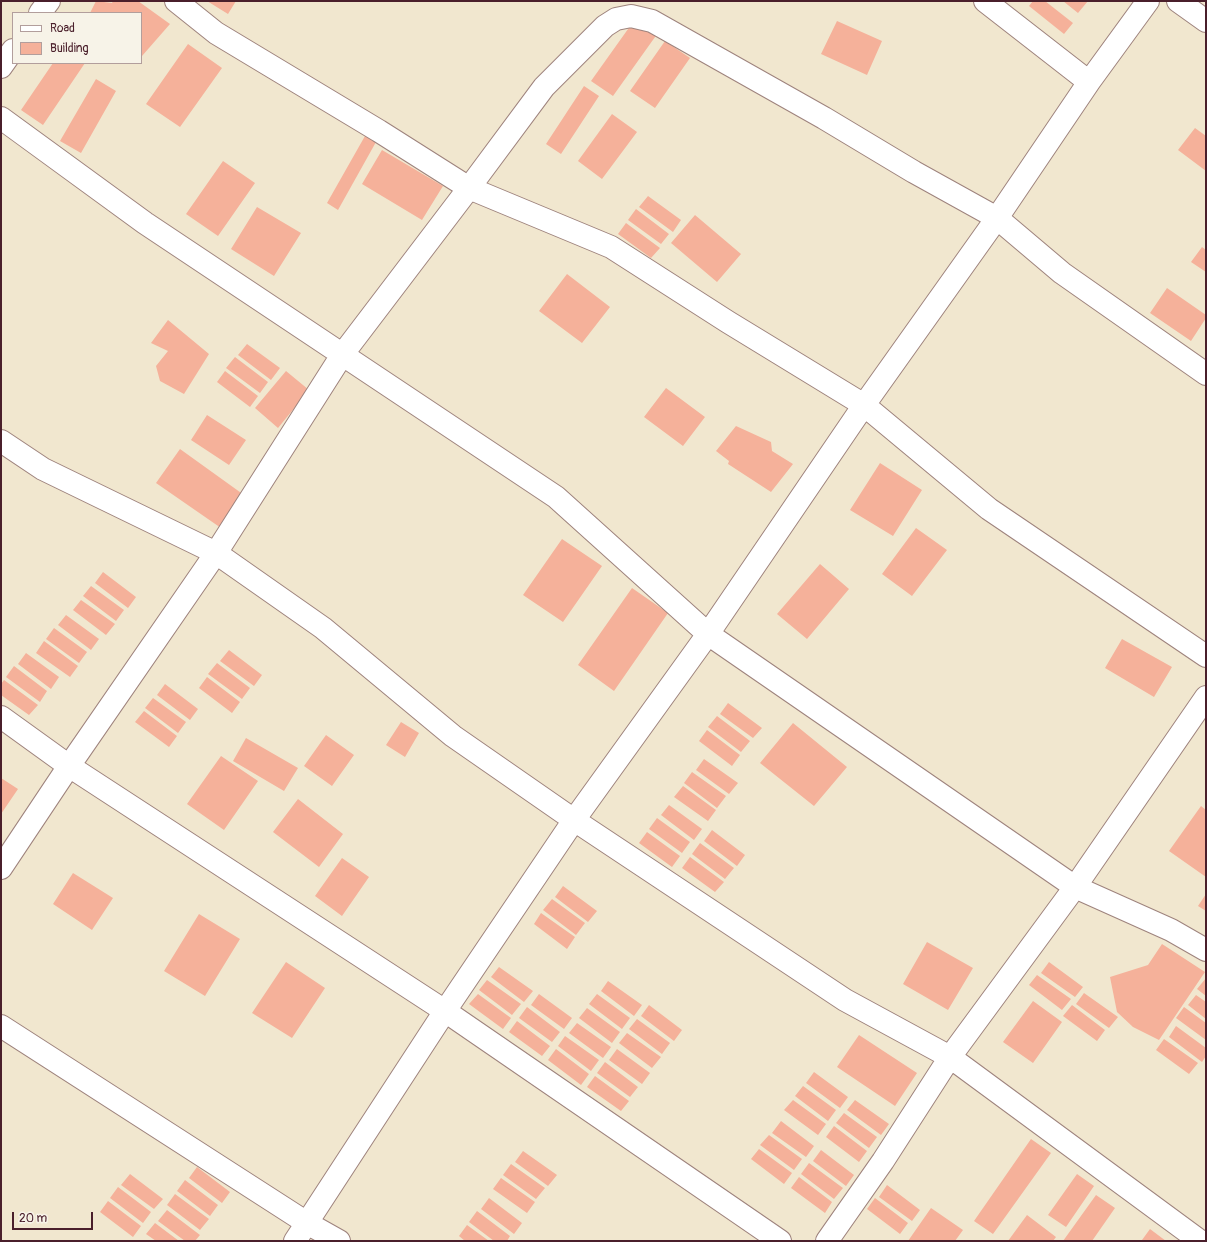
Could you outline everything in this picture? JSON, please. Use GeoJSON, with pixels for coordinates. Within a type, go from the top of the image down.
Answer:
{"type":"FeatureCollection","features":[{"type":"Feature","properties":{"kind":"street"},"geometry":{"type":"LineString","coordinates":[[41,12],[49,1]]}},
{"type":"Feature","properties":{"kind":"street"},"geometry":{"type":"LineString","coordinates":[[176,1],[216,33],[380,131],[469,188],[611,246],[728,322],[864,405],[989,509],[1206,656]]}},
{"type":"Feature","properties":{"kind":"street"},"geometry":{"type":"LineString","coordinates":[[985,1],[1089,82]]}},
{"type":"Feature","properties":{"kind":"street"},"geometry":{"type":"LineString","coordinates":[[295,1241],[445,1011],[574,820],[708,634],[864,405],[997,218],[1089,82],[1148,1]]}},
{"type":"Feature","properties":{"kind":"street"},"geometry":{"type":"LineString","coordinates":[[1178,1],[1206,21]]}},
{"type":"Feature","properties":{"kind":"street"},"geometry":{"type":"LineString","coordinates":[[1,868],[216,552],[342,355],[544,87],[605,26],[616,19],[631,16],[652,21],[824,118],[914,172],[997,218],[1062,273],[1206,374]]}},
{"type":"Feature","properties":{"kind":"street"},"geometry":{"type":"LineString","coordinates":[[1,67],[12,51]]}},
{"type":"Feature","properties":{"kind":"street"},"geometry":{"type":"LineString","coordinates":[[1,118],[145,223],[556,497],[708,634],[1075,888],[1171,930],[1206,950]]}},
{"type":"Feature","properties":{"kind":"street"},"geometry":{"type":"LineString","coordinates":[[1,441],[43,469],[216,552],[323,628],[454,736],[574,820],[845,1000],[950,1057],[1200,1241]]}},
{"type":"Feature","properties":{"kind":"street"},"geometry":{"type":"LineString","coordinates":[[827,1241],[883,1161],[950,1057],[1075,888],[1206,697]]}},
{"type":"Feature","properties":{"kind":"street"},"geometry":{"type":"LineString","coordinates":[[1,717],[69,766],[445,1011],[780,1241]]}},
{"type":"Feature","properties":{"kind":"street"},"geometry":{"type":"LineString","coordinates":[[1,1026],[307,1223],[339,1241]]}},
{"type":"Feature","properties":{"kind":"building"},"geometry":{"type":"Polygon","coordinates":[[[96,1],[112,3],[113,1],[138,1],[170,24],[142,56],[142,12],[90,12],[96,1]]]}},
{"type":"Feature","properties":{"kind":"building"},"geometry":{"type":"Polygon","coordinates":[[[207,1],[236,1],[228,14],[207,1]]]}},
{"type":"Feature","properties":{"kind":"building"},"geometry":{"type":"Polygon","coordinates":[[[1033,1],[1045,1],[1073,23],[1064,34],[1029,6],[1033,1]]]}},
{"type":"Feature","properties":{"kind":"building"},"geometry":{"type":"Polygon","coordinates":[[[1063,1],[1088,1],[1078,13],[1063,1]]]}},
{"type":"Feature","properties":{"kind":"building"},"geometry":{"type":"Polygon","coordinates":[[[643,8],[665,23],[613,96],[591,81],[643,8]]]}},
{"type":"Feature","properties":{"kind":"building"},"geometry":{"type":"Polygon","coordinates":[[[837,21],[882,41],[867,75],[821,54],[837,21]]]}},
{"type":"Feature","properties":{"kind":"building"},"geometry":{"type":"Polygon","coordinates":[[[665,41],[690,58],[655,108],[630,91],[665,41]]]}},
{"type":"Feature","properties":{"kind":"building"},"geometry":{"type":"Polygon","coordinates":[[[188,44],[222,68],[180,127],[146,104],[188,44]]]}},
{"type":"Feature","properties":{"kind":"building"},"geometry":{"type":"Polygon","coordinates":[[[52,64],[84,64],[43,125],[21,110],[52,64]]]}},
{"type":"Feature","properties":{"kind":"building"},"geometry":{"type":"Polygon","coordinates":[[[96,79],[116,91],[81,153],[60,141],[96,79]]]}},
{"type":"Feature","properties":{"kind":"building"},"geometry":{"type":"Polygon","coordinates":[[[584,86],[599,96],[561,154],[546,144],[584,86]]]}},
{"type":"Feature","properties":{"kind":"building"},"geometry":{"type":"Polygon","coordinates":[[[612,114],[637,132],[602,179],[578,161],[612,114]]]}},
{"type":"Feature","properties":{"kind":"building"},"geometry":{"type":"Polygon","coordinates":[[[1195,128],[1206,136],[1206,171],[1178,150],[1195,128]]]}},
{"type":"Feature","properties":{"kind":"building"},"geometry":{"type":"Polygon","coordinates":[[[365,136],[376,142],[338,210],[327,203],[365,136]]]}},
{"type":"Feature","properties":{"kind":"building"},"geometry":{"type":"Polygon","coordinates":[[[382,150],[443,186],[422,220],[362,184],[382,150]]]}},
{"type":"Feature","properties":{"kind":"building"},"geometry":{"type":"Polygon","coordinates":[[[223,161],[255,183],[218,236],[186,214],[223,161]]]}},
{"type":"Feature","properties":{"kind":"building"},"geometry":{"type":"Polygon","coordinates":[[[648,196],[681,220],[673,232],[639,207],[648,196]]]}},
{"type":"Feature","properties":{"kind":"building"},"geometry":{"type":"Polygon","coordinates":[[[257,207],[301,233],[274,276],[231,249],[257,207]]]}},
{"type":"Feature","properties":{"kind":"building"},"geometry":{"type":"Polygon","coordinates":[[[636,209],[669,234],[661,244],[628,220],[636,209]]]}},
{"type":"Feature","properties":{"kind":"building"},"geometry":{"type":"Polygon","coordinates":[[[695,215],[741,254],[717,282],[671,243],[695,215]]]}},
{"type":"Feature","properties":{"kind":"building"},"geometry":{"type":"Polygon","coordinates":[[[626,223],[660,248],[651,258],[618,234],[626,223]]]}},
{"type":"Feature","properties":{"kind":"building"},"geometry":{"type":"Polygon","coordinates":[[[1202,247],[1206,250],[1206,272],[1191,262],[1202,247]]]}},
{"type":"Feature","properties":{"kind":"building"},"geometry":{"type":"Polygon","coordinates":[[[567,274],[610,307],[582,343],[539,311],[567,274]]]}},
{"type":"Feature","properties":{"kind":"building"},"geometry":{"type":"Polygon","coordinates":[[[1167,288],[1206,315],[1206,318],[1191,341],[1150,313],[1167,288]]]}},
{"type":"Feature","properties":{"kind":"building"},"geometry":{"type":"Polygon","coordinates":[[[168,320],[209,354],[184,394],[160,381],[156,366],[168,351],[151,343],[168,320]]]}},
{"type":"Feature","properties":{"kind":"building"},"geometry":{"type":"Polygon","coordinates":[[[247,344],[280,368],[271,380],[238,355],[247,344]]]}},
{"type":"Feature","properties":{"kind":"building"},"geometry":{"type":"Polygon","coordinates":[[[235,357],[268,382],[260,393],[226,368],[235,357]]]}},
{"type":"Feature","properties":{"kind":"building"},"geometry":{"type":"Polygon","coordinates":[[[225,371],[258,396],[250,407],[217,382],[225,371]]]}},
{"type":"Feature","properties":{"kind":"building"},"geometry":{"type":"Polygon","coordinates":[[[286,371],[309,390],[278,428],[255,408],[286,371]]]}},
{"type":"Feature","properties":{"kind":"building"},"geometry":{"type":"Polygon","coordinates":[[[666,388],[705,417],[683,446],[644,417],[666,388]]]}},
{"type":"Feature","properties":{"kind":"building"},"geometry":{"type":"Polygon","coordinates":[[[207,415],[246,440],[229,465],[191,440],[207,415]]]}},
{"type":"Feature","properties":{"kind":"building"},"geometry":{"type":"Polygon","coordinates":[[[736,426],[771,442],[772,451],[793,464],[771,492],[728,464],[729,461],[716,451],[736,426]]]}},
{"type":"Feature","properties":{"kind":"building"},"geometry":{"type":"Polygon","coordinates":[[[180,449],[244,495],[221,528],[156,483],[180,449]]]}},
{"type":"Feature","properties":{"kind":"building"},"geometry":{"type":"Polygon","coordinates":[[[880,463],[922,490],[893,536],[850,510],[880,463]]]}},
{"type":"Feature","properties":{"kind":"building"},"geometry":{"type":"Polygon","coordinates":[[[916,528],[947,550],[912,596],[882,574],[916,528]]]}},
{"type":"Feature","properties":{"kind":"building"},"geometry":{"type":"Polygon","coordinates":[[[562,539],[602,566],[563,622],[523,595],[562,539]]]}},
{"type":"Feature","properties":{"kind":"building"},"geometry":{"type":"Polygon","coordinates":[[[820,564],[849,589],[807,639],[777,614],[820,564]]]}},
{"type":"Feature","properties":{"kind":"building"},"geometry":{"type":"Polygon","coordinates":[[[103,572],[136,597],[128,608],[95,583],[103,572]]]}},
{"type":"Feature","properties":{"kind":"building"},"geometry":{"type":"Polygon","coordinates":[[[91,586],[124,610],[116,621],[83,596],[91,586]]]}},
{"type":"Feature","properties":{"kind":"building"},"geometry":{"type":"Polygon","coordinates":[[[632,588],[668,613],[614,691],[578,665],[632,588]]]}},
{"type":"Feature","properties":{"kind":"building"},"geometry":{"type":"Polygon","coordinates":[[[81,600],[115,624],[106,635],[73,610],[81,600]]]}},
{"type":"Feature","properties":{"kind":"building"},"geometry":{"type":"Polygon","coordinates":[[[66,615],[99,639],[91,650],[58,625],[66,615]]]}},
{"type":"Feature","properties":{"kind":"building"},"geometry":{"type":"Polygon","coordinates":[[[54,628],[87,652],[79,663],[46,639],[54,628]]]}},
{"type":"Feature","properties":{"kind":"building"},"geometry":{"type":"Polygon","coordinates":[[[1122,639],[1172,667],[1154,697],[1105,668],[1122,639]]]}},
{"type":"Feature","properties":{"kind":"building"},"geometry":{"type":"Polygon","coordinates":[[[44,641],[78,666],[70,677],[36,653],[44,641]]]}},
{"type":"Feature","properties":{"kind":"building"},"geometry":{"type":"Polygon","coordinates":[[[229,650],[262,675],[254,686],[220,661],[229,650]]]}},
{"type":"Feature","properties":{"kind":"building"},"geometry":{"type":"Polygon","coordinates":[[[26,653],[59,677],[51,689],[18,664],[26,653]]]}},
{"type":"Feature","properties":{"kind":"building"},"geometry":{"type":"Polygon","coordinates":[[[217,663],[250,688],[242,699],[208,674],[217,663]]]}},
{"type":"Feature","properties":{"kind":"building"},"geometry":{"type":"Polygon","coordinates":[[[14,666],[47,691],[40,702],[6,677],[14,666]]]}},
{"type":"Feature","properties":{"kind":"building"},"geometry":{"type":"Polygon","coordinates":[[[207,677],[240,702],[232,713],[199,688],[207,677]]]}},
{"type":"Feature","properties":{"kind":"building"},"geometry":{"type":"Polygon","coordinates":[[[4,680],[38,705],[29,715],[1,695],[1,684],[4,680]]]}},
{"type":"Feature","properties":{"kind":"building"},"geometry":{"type":"Polygon","coordinates":[[[165,684],[198,709],[190,720],[157,695],[165,684]]]}},
{"type":"Feature","properties":{"kind":"building"},"geometry":{"type":"Polygon","coordinates":[[[153,698],[186,722],[178,733],[145,708],[153,698]]]}},
{"type":"Feature","properties":{"kind":"building"},"geometry":{"type":"Polygon","coordinates":[[[728,703],[762,728],[753,738],[720,714],[728,703]]]}},
{"type":"Feature","properties":{"kind":"building"},"geometry":{"type":"Polygon","coordinates":[[[144,711],[177,736],[169,747],[135,722],[144,711]]]}},
{"type":"Feature","properties":{"kind":"building"},"geometry":{"type":"Polygon","coordinates":[[[717,716],[750,741],[741,752],[708,727],[717,716]]]}},
{"type":"Feature","properties":{"kind":"building"},"geometry":{"type":"Polygon","coordinates":[[[401,722],[419,733],[405,757],[386,745],[401,722]]]}},
{"type":"Feature","properties":{"kind":"building"},"geometry":{"type":"Polygon","coordinates":[[[793,723],[847,767],[814,806],[760,763],[793,723]]]}},
{"type":"Feature","properties":{"kind":"building"},"geometry":{"type":"Polygon","coordinates":[[[707,730],[740,755],[732,766],[699,741],[707,730]]]}},
{"type":"Feature","properties":{"kind":"building"},"geometry":{"type":"Polygon","coordinates":[[[326,735],[354,755],[332,786],[304,766],[326,735]]]}},
{"type":"Feature","properties":{"kind":"building"},"geometry":{"type":"Polygon","coordinates":[[[246,738],[298,768],[284,791],[233,761],[246,738]]]}},
{"type":"Feature","properties":{"kind":"building"},"geometry":{"type":"Polygon","coordinates":[[[221,756],[258,781],[224,830],[187,804],[221,756]]]}},
{"type":"Feature","properties":{"kind":"building"},"geometry":{"type":"Polygon","coordinates":[[[704,759],[738,783],[729,794],[696,770],[704,759]]]}},
{"type":"Feature","properties":{"kind":"building"},"geometry":{"type":"Polygon","coordinates":[[[692,772],[726,796],[717,808],[684,783],[692,772]]]}},
{"type":"Feature","properties":{"kind":"building"},"geometry":{"type":"Polygon","coordinates":[[[1,778],[18,789],[1,814],[1,778]]]}},
{"type":"Feature","properties":{"kind":"building"},"geometry":{"type":"Polygon","coordinates":[[[683,786],[716,810],[708,821],[674,797],[683,786]]]}},
{"type":"Feature","properties":{"kind":"building"},"geometry":{"type":"Polygon","coordinates":[[[298,799],[343,834],[319,867],[273,832],[298,799]]]}},
{"type":"Feature","properties":{"kind":"building"},"geometry":{"type":"Polygon","coordinates":[[[669,805],[702,829],[694,840],[661,815],[669,805]]]}},
{"type":"Feature","properties":{"kind":"building"},"geometry":{"type":"Polygon","coordinates":[[[1201,806],[1206,810],[1206,877],[1169,851],[1201,806]]]}},
{"type":"Feature","properties":{"kind":"building"},"geometry":{"type":"Polygon","coordinates":[[[657,818],[690,842],[682,853],[649,829],[657,818]]]}},
{"type":"Feature","properties":{"kind":"building"},"geometry":{"type":"Polygon","coordinates":[[[712,830],[745,855],[737,866],[704,841],[712,830]]]}},
{"type":"Feature","properties":{"kind":"building"},"geometry":{"type":"Polygon","coordinates":[[[647,832],[680,856],[672,867],[639,843],[647,832]]]}},
{"type":"Feature","properties":{"kind":"building"},"geometry":{"type":"Polygon","coordinates":[[[700,843],[734,868],[725,879],[692,854],[700,843]]]}},
{"type":"Feature","properties":{"kind":"building"},"geometry":{"type":"Polygon","coordinates":[[[690,857],[724,882],[715,892],[682,868],[690,857]]]}},
{"type":"Feature","properties":{"kind":"building"},"geometry":{"type":"Polygon","coordinates":[[[342,858],[369,877],[342,916],[315,896],[342,858]]]}},
{"type":"Feature","properties":{"kind":"building"},"geometry":{"type":"Polygon","coordinates":[[[73,873],[113,898],[92,930],[53,904],[73,873]]]}},
{"type":"Feature","properties":{"kind":"building"},"geometry":{"type":"Polygon","coordinates":[[[563,886],[597,911],[588,922],[555,897],[563,886]]]}},
{"type":"Feature","properties":{"kind":"building"},"geometry":{"type":"Polygon","coordinates":[[[1206,894],[1206,911],[1198,906],[1206,894]]]}},
{"type":"Feature","properties":{"kind":"building"},"geometry":{"type":"Polygon","coordinates":[[[552,899],[585,923],[576,935],[543,910],[552,899]]]}},
{"type":"Feature","properties":{"kind":"building"},"geometry":{"type":"Polygon","coordinates":[[[541,913],[575,937],[567,949],[534,924],[541,913]]]}},
{"type":"Feature","properties":{"kind":"building"},"geometry":{"type":"Polygon","coordinates":[[[199,914],[240,939],[205,996],[164,971],[199,914]]]}},
{"type":"Feature","properties":{"kind":"building"},"geometry":{"type":"Polygon","coordinates":[[[927,942],[973,968],[948,1010],[903,984],[927,942]]]}},
{"type":"Feature","properties":{"kind":"building"},"geometry":{"type":"Polygon","coordinates":[[[1162,944],[1205,972],[1159,1040],[1133,1027],[1117,1012],[1110,977],[1148,965],[1162,944]]]}},
{"type":"Feature","properties":{"kind":"building"},"geometry":{"type":"Polygon","coordinates":[[[286,962],[325,988],[292,1038],[252,1013],[286,962]]]}},
{"type":"Feature","properties":{"kind":"building"},"geometry":{"type":"Polygon","coordinates":[[[1049,962],[1083,987],[1075,997],[1041,973],[1049,962]]]}},
{"type":"Feature","properties":{"kind":"building"},"geometry":{"type":"Polygon","coordinates":[[[499,967],[533,991],[524,1002],[491,977],[499,967]]]}},
{"type":"Feature","properties":{"kind":"building"},"geometry":{"type":"Polygon","coordinates":[[[1037,975],[1071,999],[1062,1010],[1029,985],[1037,975]]]}},
{"type":"Feature","properties":{"kind":"building"},"geometry":{"type":"Polygon","coordinates":[[[1206,978],[1206,996],[1197,989],[1206,978]]]}},
{"type":"Feature","properties":{"kind":"building"},"geometry":{"type":"Polygon","coordinates":[[[487,980],[521,1004],[512,1015],[479,990],[487,980]]]}},
{"type":"Feature","properties":{"kind":"building"},"geometry":{"type":"Polygon","coordinates":[[[608,981],[642,1005],[634,1016],[601,991],[608,981]]]}},
{"type":"Feature","properties":{"kind":"building"},"geometry":{"type":"Polygon","coordinates":[[[1084,993],[1118,1017],[1109,1028],[1076,1004],[1084,993]]]}},
{"type":"Feature","properties":{"kind":"building"},"geometry":{"type":"Polygon","coordinates":[[[478,994],[511,1018],[503,1029],[469,1004],[478,994]]]}},
{"type":"Feature","properties":{"kind":"building"},"geometry":{"type":"Polygon","coordinates":[[[539,994],[572,1018],[564,1029],[531,1005],[539,994]]]}},
{"type":"Feature","properties":{"kind":"building"},"geometry":{"type":"Polygon","coordinates":[[[597,994],[630,1018],[622,1029],[589,1004],[597,994]]]}},
{"type":"Feature","properties":{"kind":"building"},"geometry":{"type":"Polygon","coordinates":[[[1196,995],[1206,1002],[1206,1019],[1188,1005],[1196,995]]]}},
{"type":"Feature","properties":{"kind":"building"},"geometry":{"type":"Polygon","coordinates":[[[1033,1001],[1062,1022],[1033,1063],[1003,1042],[1033,1001]]]}},
{"type":"Feature","properties":{"kind":"building"},"geometry":{"type":"Polygon","coordinates":[[[649,1005],[682,1030],[674,1041],[641,1016],[649,1005]]]}},
{"type":"Feature","properties":{"kind":"building"},"geometry":{"type":"Polygon","coordinates":[[[1072,1005],[1105,1030],[1097,1041],[1063,1016],[1072,1005]]]}},
{"type":"Feature","properties":{"kind":"building"},"geometry":{"type":"Polygon","coordinates":[[[527,1007],[560,1032],[552,1042],[519,1018],[527,1007]]]}},
{"type":"Feature","properties":{"kind":"building"},"geometry":{"type":"Polygon","coordinates":[[[1184,1007],[1206,1023],[1206,1040],[1176,1018],[1184,1007]]]}},
{"type":"Feature","properties":{"kind":"building"},"geometry":{"type":"Polygon","coordinates":[[[587,1008],[620,1032],[612,1043],[579,1018],[587,1008]]]}},
{"type":"Feature","properties":{"kind":"building"},"geometry":{"type":"Polygon","coordinates":[[[637,1019],[670,1043],[662,1054],[629,1029],[637,1019]]]}},
{"type":"Feature","properties":{"kind":"building"},"geometry":{"type":"Polygon","coordinates":[[[517,1021],[550,1046],[542,1056],[509,1032],[517,1021]]]}},
{"type":"Feature","properties":{"kind":"building"},"geometry":{"type":"Polygon","coordinates":[[[577,1023],[611,1047],[603,1058],[569,1033],[577,1023]]]}},
{"type":"Feature","properties":{"kind":"building"},"geometry":{"type":"Polygon","coordinates":[[[1176,1026],[1206,1048],[1206,1056],[1202,1062],[1169,1037],[1176,1026]]]}},
{"type":"Feature","properties":{"kind":"building"},"geometry":{"type":"Polygon","coordinates":[[[627,1033],[661,1057],[652,1068],[619,1043],[627,1033]]]}},
{"type":"Feature","properties":{"kind":"building"},"geometry":{"type":"Polygon","coordinates":[[[859,1035],[917,1073],[895,1106],[837,1067],[859,1035]]]}},
{"type":"Feature","properties":{"kind":"building"},"geometry":{"type":"Polygon","coordinates":[[[565,1036],[599,1060],[591,1071],[558,1046],[565,1036]]]}},
{"type":"Feature","properties":{"kind":"building"},"geometry":{"type":"Polygon","coordinates":[[[1164,1039],[1198,1063],[1189,1074],[1156,1050],[1164,1039]]]}},
{"type":"Feature","properties":{"kind":"building"},"geometry":{"type":"Polygon","coordinates":[[[556,1049],[589,1074],[581,1085],[548,1060],[556,1049]]]}},
{"type":"Feature","properties":{"kind":"building"},"geometry":{"type":"Polygon","coordinates":[[[617,1049],[650,1073],[642,1084],[609,1060],[617,1049]]]}},
{"type":"Feature","properties":{"kind":"building"},"geometry":{"type":"Polygon","coordinates":[[[605,1062],[638,1087],[630,1097],[597,1073],[605,1062]]]}},
{"type":"Feature","properties":{"kind":"building"},"geometry":{"type":"Polygon","coordinates":[[[814,1072],[848,1097],[840,1108],[806,1083],[814,1072]]]}},
{"type":"Feature","properties":{"kind":"building"},"geometry":{"type":"Polygon","coordinates":[[[595,1076],[629,1101],[621,1111],[587,1087],[595,1076]]]}},
{"type":"Feature","properties":{"kind":"building"},"geometry":{"type":"Polygon","coordinates":[[[803,1086],[836,1110],[828,1121],[795,1096],[803,1086]]]}},
{"type":"Feature","properties":{"kind":"building"},"geometry":{"type":"Polygon","coordinates":[[[793,1100],[826,1124],[818,1135],[784,1110],[793,1100]]]}},
{"type":"Feature","properties":{"kind":"building"},"geometry":{"type":"Polygon","coordinates":[[[855,1100],[889,1124],[881,1135],[847,1110],[855,1100]]]}},
{"type":"Feature","properties":{"kind":"building"},"geometry":{"type":"Polygon","coordinates":[[[844,1113],[877,1137],[869,1148],[836,1123],[844,1113]]]}},
{"type":"Feature","properties":{"kind":"building"},"geometry":{"type":"Polygon","coordinates":[[[781,1121],[814,1146],[806,1157],[772,1133],[781,1121]]]}},
{"type":"Feature","properties":{"kind":"building"},"geometry":{"type":"Polygon","coordinates":[[[834,1126],[867,1151],[859,1162],[826,1137],[834,1126]]]}},
{"type":"Feature","properties":{"kind":"building"},"geometry":{"type":"Polygon","coordinates":[[[769,1135],[802,1159],[794,1170],[760,1145],[769,1135]]]}},
{"type":"Feature","properties":{"kind":"building"},"geometry":{"type":"Polygon","coordinates":[[[1031,1139],[1051,1153],[993,1234],[974,1221],[1031,1139]]]}},
{"type":"Feature","properties":{"kind":"building"},"geometry":{"type":"Polygon","coordinates":[[[759,1149],[792,1173],[784,1184],[751,1159],[759,1149]]]}},
{"type":"Feature","properties":{"kind":"building"},"geometry":{"type":"Polygon","coordinates":[[[821,1150],[854,1175],[846,1186],[813,1161],[821,1150]]]}},
{"type":"Feature","properties":{"kind":"building"},"geometry":{"type":"Polygon","coordinates":[[[523,1151],[557,1175],[548,1186],[515,1162],[523,1151]]]}},
{"type":"Feature","properties":{"kind":"building"},"geometry":{"type":"Polygon","coordinates":[[[809,1163],[843,1188],[834,1199],[801,1174],[809,1163]]]}},
{"type":"Feature","properties":{"kind":"building"},"geometry":{"type":"Polygon","coordinates":[[[511,1164],[545,1188],[536,1199],[503,1175],[511,1164]]]}},
{"type":"Feature","properties":{"kind":"building"},"geometry":{"type":"Polygon","coordinates":[[[197,1167],[230,1192],[222,1203],[189,1178],[197,1167]]]}},
{"type":"Feature","properties":{"kind":"building"},"geometry":{"type":"Polygon","coordinates":[[[130,1174],[163,1199],[154,1209],[121,1185],[130,1174]]]}},
{"type":"Feature","properties":{"kind":"building"},"geometry":{"type":"Polygon","coordinates":[[[1077,1174],[1094,1186],[1066,1227],[1048,1215],[1077,1174]]]}},
{"type":"Feature","properties":{"kind":"building"},"geometry":{"type":"Polygon","coordinates":[[[799,1177],[832,1202],[825,1213],[791,1188],[799,1177]]]}},
{"type":"Feature","properties":{"kind":"building"},"geometry":{"type":"Polygon","coordinates":[[[501,1178],[535,1202],[527,1213],[493,1189],[501,1178]]]}},
{"type":"Feature","properties":{"kind":"building"},"geometry":{"type":"Polygon","coordinates":[[[185,1180],[218,1205],[210,1216],[177,1191],[185,1180]]]}},
{"type":"Feature","properties":{"kind":"building"},"geometry":{"type":"Polygon","coordinates":[[[887,1185],[920,1210],[912,1221],[879,1197],[887,1185]]]}},
{"type":"Feature","properties":{"kind":"building"},"geometry":{"type":"Polygon","coordinates":[[[118,1187],[151,1212],[143,1223],[110,1198],[118,1187]]]}},
{"type":"Feature","properties":{"kind":"building"},"geometry":{"type":"Polygon","coordinates":[[[175,1194],[209,1219],[200,1230],[167,1205],[175,1194]]]}},
{"type":"Feature","properties":{"kind":"building"},"geometry":{"type":"Polygon","coordinates":[[[1096,1195],[1115,1208],[1092,1241],[1063,1241],[1096,1195]]]}},
{"type":"Feature","properties":{"kind":"building"},"geometry":{"type":"Polygon","coordinates":[[[489,1198],[522,1223],[514,1234],[481,1209],[489,1198]]]}},
{"type":"Feature","properties":{"kind":"building"},"geometry":{"type":"Polygon","coordinates":[[[875,1198],[908,1223],[900,1234],[867,1209],[875,1198]]]}},
{"type":"Feature","properties":{"kind":"building"},"geometry":{"type":"Polygon","coordinates":[[[108,1201],[141,1226],[133,1237],[100,1212],[108,1201]]]}},
{"type":"Feature","properties":{"kind":"building"},"geometry":{"type":"Polygon","coordinates":[[[931,1208],[963,1230],[955,1241],[908,1241],[931,1208]]]}},
{"type":"Feature","properties":{"kind":"building"},"geometry":{"type":"Polygon","coordinates":[[[167,1210],[200,1235],[195,1241],[185,1241],[158,1221],[167,1210]]]}},
{"type":"Feature","properties":{"kind":"building"},"geometry":{"type":"Polygon","coordinates":[[[477,1211],[510,1236],[507,1241],[494,1241],[469,1222],[477,1211]]]}},
{"type":"Feature","properties":{"kind":"building"},"geometry":{"type":"Polygon","coordinates":[[[1027,1215],[1056,1237],[1053,1241],[1008,1241],[1027,1215]]]}},
{"type":"Feature","properties":{"kind":"building"},"geometry":{"type":"Polygon","coordinates":[[[155,1223],[179,1241],[156,1241],[146,1234],[155,1223]]]}},
{"type":"Feature","properties":{"kind":"building"},"geometry":{"type":"Polygon","coordinates":[[[467,1225],[489,1241],[465,1241],[459,1236],[467,1225]]]}},
{"type":"Feature","properties":{"kind":"building"},"geometry":{"type":"Polygon","coordinates":[[[1150,1229],[1166,1241],[1142,1240],[1150,1229]]]}}]}
